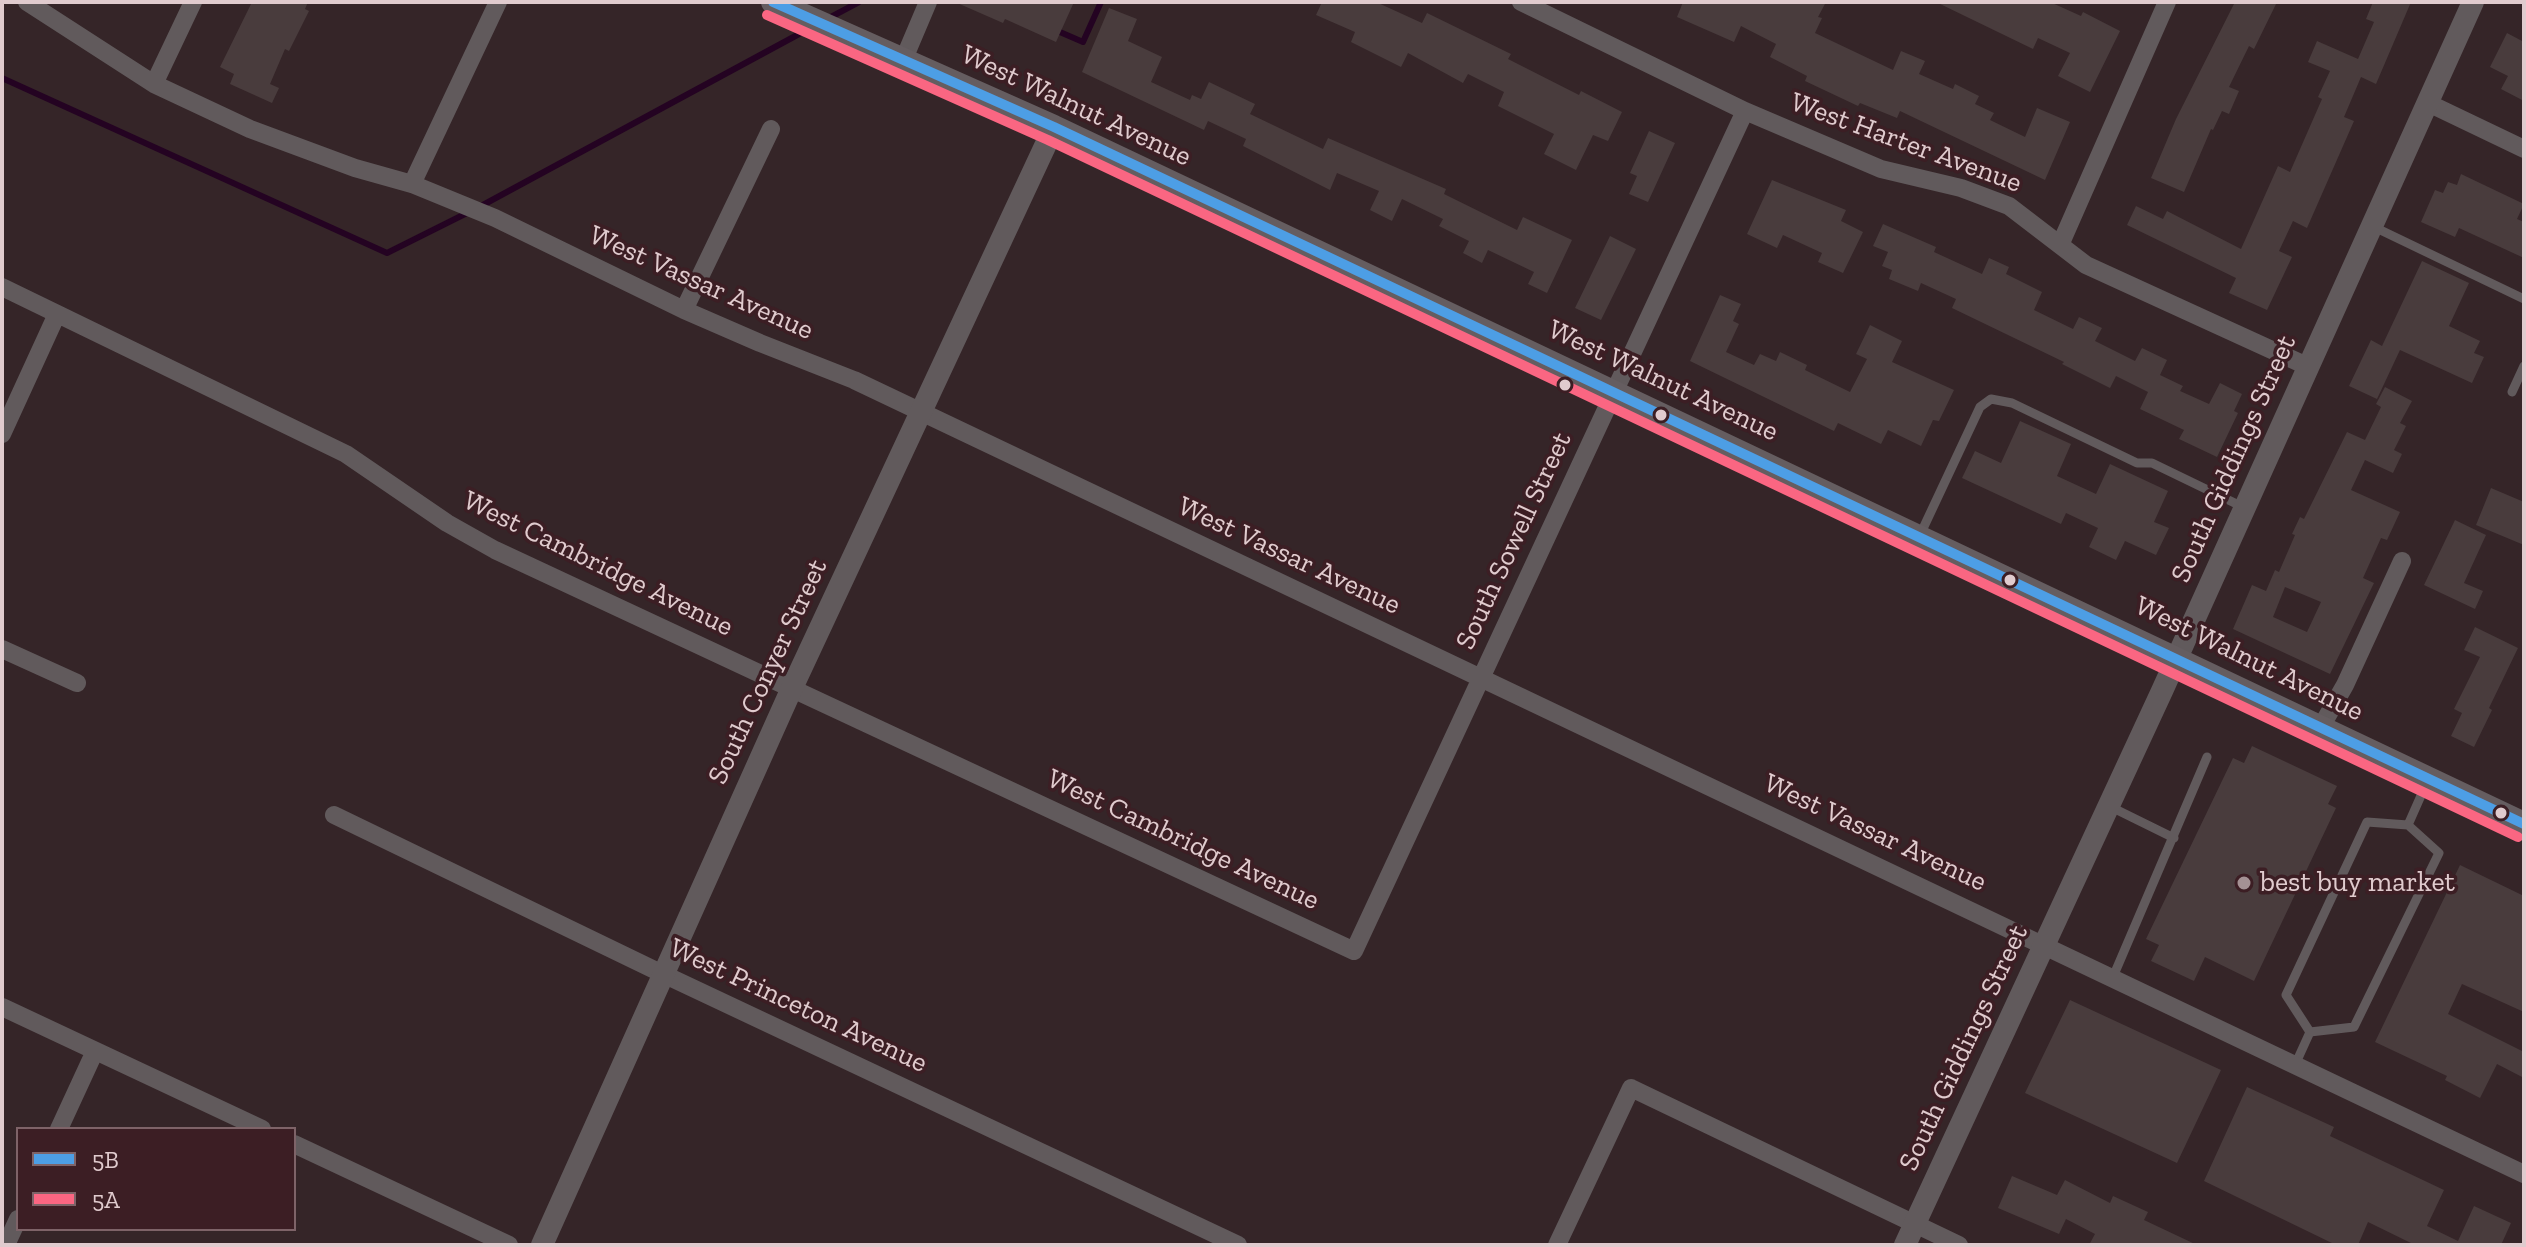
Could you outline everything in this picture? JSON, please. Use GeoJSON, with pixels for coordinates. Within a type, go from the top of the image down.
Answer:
{"type":"FeatureCollection","features":[{"type":"Feature","properties":{"kind":"main road","name":"West Walnut Avenue"},"geometry":{"type":"LineString","coordinates":[[773,2],[1054,127],[2524,824]]}},
{"type":"Feature","properties":{"kind":"street","name":"West Vassar Avenue"},"geometry":{"type":"LineString","coordinates":[[27,2],[154,84],[250,129],[355,168],[412,184],[495,218],[684,310],[854,380],[2524,1174]]}},
{"type":"Feature","properties":{"kind":"street"},"geometry":{"type":"LineString","coordinates":[[154,84],[193,2]]}},
{"type":"Feature","properties":{"kind":"street"},"geometry":{"type":"LineString","coordinates":[[412,184],[498,2]]}},
{"type":"Feature","properties":{"kind":"street"},"geometry":{"type":"LineString","coordinates":[[903,61],[928,2]]}},
{"type":"Feature","properties":{"kind":"street","name":"West Harter Avenue"},"geometry":{"type":"LineString","coordinates":[[1521,2],[1745,111],[1881,169],[1961,188],[2009,206],[2086,265],[2309,367]]}},
{"type":"Feature","properties":{"kind":"street"},"geometry":{"type":"LineString","coordinates":[[2061,243],[2167,2]]}},
{"type":"Feature","properties":{"kind":"street","name":"South Giddings Street"},"geometry":{"type":"LineString","coordinates":[[1905,1245],[2177,658],[2473,2]]}},
{"type":"Feature","properties":{"kind":"street"},"geometry":{"type":"LineString","coordinates":[[2428,103],[2524,149]]}},
{"type":"Feature","properties":{"kind":"street","name":"South Sowell Street"},"geometry":{"type":"LineString","coordinates":[[1354,951],[1745,111]]}},
{"type":"Feature","properties":{"kind":"street","name":"South Conyer Street"},"geometry":{"type":"LineString","coordinates":[[542,1245],[792,688],[1054,127]]}},
{"type":"Feature","properties":{"kind":"street"},"geometry":{"type":"LineString","coordinates":[[684,310],[771,129]]}},
{"type":"Feature","properties":{"kind":"street","name":"West Cambridge Avenue"},"geometry":{"type":"LineString","coordinates":[[2,287],[346,454],[447,523],[495,550],[1354,951]]}},
{"type":"Feature","properties":{"kind":"street"},"geometry":{"type":"LineString","coordinates":[[2,434],[57,314]]}},
{"type":"Feature","properties":{"kind":"street"},"geometry":{"type":"LineString","coordinates":[[2321,727],[2345,685],[2402,561]]}},
{"type":"Feature","properties":{"kind":"street"},"geometry":{"type":"LineString","coordinates":[[2,649],[77,683]]}},
{"type":"Feature","properties":{"kind":"street","name":"West Princeton Avenue"},"geometry":{"type":"LineString","coordinates":[[334,815],[1238,1245]]}},
{"type":"Feature","properties":{"kind":"street"},"geometry":{"type":"LineString","coordinates":[[2,1007],[258,1127]]}},
{"type":"Feature","properties":{"kind":"street"},"geometry":{"type":"LineString","coordinates":[[60,1127],[95,1051]]}},
{"type":"Feature","properties":{"kind":"street"},"geometry":{"type":"LineString","coordinates":[[1557,1245],[1631,1088],[1959,1245]]}},
{"type":"Feature","properties":{"kind":"street"},"geometry":{"type":"LineString","coordinates":[[296,1145],[509,1245]]}},
{"type":"Feature","properties":{"kind":"street"},"geometry":{"type":"LineString","coordinates":[[6,1245],[16,1223]]}},
{"type":"Feature","properties":{"kind":"lane"},"geometry":{"type":"LineString","coordinates":[[2372,226],[2524,299]]}},
{"type":"Feature","properties":{"kind":"lane"},"geometry":{"type":"LineString","coordinates":[[2512,392],[2524,366]]}},
{"type":"Feature","properties":{"kind":"lane"},"geometry":{"type":"LineString","coordinates":[[1920,536],[1980,407],[1991,399],[2012,403],[2137,463],[2152,463],[2245,508]]}},
{"type":"Feature","properties":{"kind":"lane"},"geometry":{"type":"LineString","coordinates":[[2113,977],[2207,757]]}},
{"type":"Feature","properties":{"kind":"lane"},"geometry":{"type":"LineString","coordinates":[[2408,825],[2429,779]]}},
{"type":"Feature","properties":{"kind":"lane"},"geometry":{"type":"LineString","coordinates":[[2109,806],[2174,838]]}},
{"type":"Feature","properties":{"kind":"lane"},"geometry":{"type":"LineString","coordinates":[[2367,822],[2408,825],[2439,853],[2354,1027],[2310,1032],[2286,995],[2367,822]]}},
{"type":"Feature","properties":{"kind":"lane"},"geometry":{"type":"LineString","coordinates":[[2295,1065],[2310,1032]]}},
{"type":"Feature","properties":{"kind":"building"},"geometry":{"type":"Polygon","coordinates":[[[252,2],[308,2],[305,9],[309,11],[289,51],[285,49],[270,84],[279,88],[272,103],[230,84],[234,74],[220,67],[252,2]]]}},
{"type":"Feature","properties":{"kind":"building"},"geometry":{"type":"Polygon","coordinates":[[[955,2],[1074,2],[1056,42],[1005,19],[1003,23],[955,2]]]}},
{"type":"Feature","properties":{"kind":"building"},"geometry":{"type":"Polygon","coordinates":[[[1322,2],[1376,2],[1422,23],[1427,13],[1511,54],[1508,59],[1579,95],[1581,91],[1622,112],[1608,141],[1593,135],[1576,170],[1544,154],[1554,134],[1498,106],[1504,92],[1468,74],[1463,83],[1408,53],[1401,67],[1351,42],[1355,32],[1316,15],[1322,2]]]}},
{"type":"Feature","properties":{"kind":"building"},"geometry":{"type":"Polygon","coordinates":[[[1683,2],[1826,2],[1818,17],[1822,18],[1815,33],[1893,70],[1901,51],[1925,61],[1919,74],[1953,89],[1955,84],[1979,96],[1975,104],[1994,113],[1990,120],[2025,137],[2037,108],[2070,122],[2045,180],[1900,111],[1897,118],[1860,103],[1858,106],[1805,81],[1807,76],[1770,57],[1776,44],[1741,26],[1734,42],[1677,17],[1683,2]]]}},
{"type":"Feature","properties":{"kind":"building"},"geometry":{"type":"Polygon","coordinates":[[[1936,2],[2050,2],[2081,16],[2083,12],[2120,31],[2090,92],[2058,76],[2070,53],[2038,38],[2033,49],[1936,2]]]}},
{"type":"Feature","properties":{"kind":"building"},"geometry":{"type":"Polygon","coordinates":[[[2235,2],[2277,2],[2254,49],[2249,46],[2229,87],[2239,91],[2229,114],[2222,111],[2211,129],[2184,192],[2151,178],[2176,119],[2235,2]]]}},
{"type":"Feature","properties":{"kind":"building"},"geometry":{"type":"Polygon","coordinates":[[[2373,2],[2411,2],[2376,84],[2361,77],[2344,117],[2354,121],[2307,228],[2293,221],[2279,251],[2292,257],[2267,310],[2229,293],[2236,278],[2127,225],[2136,206],[2163,219],[2167,211],[2241,249],[2278,166],[2290,172],[2322,99],[2318,97],[2330,71],[2308,62],[2317,41],[2358,59],[2374,22],[2366,19],[2373,2]]]}},
{"type":"Feature","properties":{"kind":"building"},"geometry":{"type":"Polygon","coordinates":[[[1109,8],[1137,19],[1128,41],[1162,57],[1151,82],[1190,100],[1192,95],[1201,99],[1209,82],[1255,104],[1250,114],[1323,149],[1328,138],[1446,189],[1444,194],[1517,230],[1523,217],[1572,240],[1547,293],[1528,284],[1534,272],[1488,250],[1482,263],[1463,253],[1469,241],[1439,226],[1443,219],[1402,199],[1392,221],[1370,210],[1379,191],[1337,173],[1330,190],[1243,146],[1246,139],[1208,121],[1204,130],[1082,72],[1109,8]]]}},
{"type":"Feature","properties":{"kind":"building"},"geometry":{"type":"Polygon","coordinates":[[[2507,33],[2524,42],[2524,101],[2501,89],[2508,76],[2490,67],[2507,33]]]}},
{"type":"Feature","properties":{"kind":"building"},"geometry":{"type":"Polygon","coordinates":[[[1649,131],[1675,143],[1648,202],[1629,194],[1637,176],[1630,173],[1649,131]]]}},
{"type":"Feature","properties":{"kind":"building"},"geometry":{"type":"Polygon","coordinates":[[[2461,174],[2524,204],[2517,219],[2524,222],[2524,258],[2459,228],[2455,237],[2421,222],[2435,190],[2443,193],[2448,182],[2457,185],[2461,174]]]}},
{"type":"Feature","properties":{"kind":"building"},"geometry":{"type":"Polygon","coordinates":[[[1772,180],[1846,210],[1841,221],[1863,232],[1843,273],[1818,262],[1822,253],[1783,235],[1777,248],[1747,234],[1772,180]]]}},
{"type":"Feature","properties":{"kind":"building"},"geometry":{"type":"Polygon","coordinates":[[[1883,224],[1936,247],[1934,252],[1982,274],[1989,258],[2009,267],[2006,274],[2042,292],[2034,310],[2073,329],[2079,317],[2102,328],[2095,341],[2135,361],[2142,348],[2167,360],[2160,375],[2183,386],[2180,391],[2209,404],[2220,383],[2242,394],[2234,411],[2238,413],[2217,457],[2179,439],[2184,430],[2140,409],[2148,392],[2116,376],[2110,388],[2062,364],[2064,362],[1952,308],[1956,299],[1921,283],[1918,291],[1889,279],[1892,270],[1882,266],[1888,252],[1873,246],[1883,224]]]}},
{"type":"Feature","properties":{"kind":"building"},"geometry":{"type":"Polygon","coordinates":[[[1610,236],[1636,249],[1601,320],[1575,308],[1610,236]]]}},
{"type":"Feature","properties":{"kind":"building"},"geometry":{"type":"Polygon","coordinates":[[[2422,261],[2469,283],[2449,326],[2480,341],[2474,353],[2484,357],[2472,383],[2400,350],[2377,399],[2349,386],[2371,340],[2382,346],[2422,261]]]}},
{"type":"Feature","properties":{"kind":"building"},"geometry":{"type":"Polygon","coordinates":[[[1720,295],[1741,304],[1733,321],[1739,324],[1726,352],[1754,365],[1760,354],[1776,361],[1780,352],[1807,365],[1805,370],[1850,392],[1867,359],[1856,354],[1870,325],[1902,341],[1892,362],[1954,390],[1939,421],[1933,420],[1921,446],[1888,430],[1881,444],[1838,423],[1834,431],[1690,361],[1720,295]]]}},
{"type":"Feature","properties":{"kind":"building"},"geometry":{"type":"Polygon","coordinates":[[[2385,387],[2412,401],[2400,423],[2406,426],[2394,450],[2402,454],[2393,473],[2365,460],[2351,490],[2400,512],[2387,540],[2381,538],[2363,578],[2374,583],[2330,674],[2233,629],[2252,585],[2266,591],[2275,570],[2279,572],[2300,517],[2304,519],[2347,432],[2365,440],[2381,407],[2376,404],[2385,387]],[[2285,587],[2273,617],[2307,632],[2321,602],[2285,587]]]}},
{"type":"Feature","properties":{"kind":"building"},"geometry":{"type":"Polygon","coordinates":[[[2020,421],[2071,444],[2057,476],[2096,494],[2110,464],[2168,491],[2154,522],[2169,528],[2156,555],[2125,541],[2116,560],[2089,547],[2098,528],[2066,513],[2061,524],[1962,478],[1975,451],[2001,463],[2020,421]]]}},
{"type":"Feature","properties":{"kind":"building"},"geometry":{"type":"Polygon","coordinates":[[[2491,488],[2524,502],[2524,545],[2476,525],[2491,488]]]}},
{"type":"Feature","properties":{"kind":"building"},"geometry":{"type":"Polygon","coordinates":[[[2455,520],[2486,535],[2464,583],[2483,591],[2475,609],[2424,585],[2455,520]]]}},
{"type":"Feature","properties":{"kind":"building"},"geometry":{"type":"Polygon","coordinates":[[[2475,627],[2518,648],[2474,747],[2451,736],[2462,713],[2454,709],[2480,657],[2464,650],[2475,627]]]}},
{"type":"Feature","properties":{"kind":"building"},"geometry":{"type":"Polygon","coordinates":[[[2252,746],[2337,786],[2328,804],[2336,808],[2254,981],[2205,957],[2194,981],[2151,961],[2159,945],[2146,939],[2233,758],[2244,763],[2252,746]]]}},
{"type":"Feature","properties":{"kind":"building"},"geometry":{"type":"Polygon","coordinates":[[[2460,865],[2524,896],[2524,1012],[2462,984],[2448,1014],[2524,1052],[2524,1078],[2497,1064],[2480,1098],[2445,1080],[2447,1076],[2375,1042],[2460,865]]]}},
{"type":"Feature","properties":{"kind":"building"},"geometry":{"type":"Polygon","coordinates":[[[2070,1000],[2221,1070],[2177,1163],[2025,1093],[2070,1000]]]}},
{"type":"Feature","properties":{"kind":"building"},"geometry":{"type":"Polygon","coordinates":[[[2247,1087],[2334,1127],[2330,1136],[2444,1190],[2427,1226],[2458,1241],[2474,1206],[2511,1223],[2501,1245],[2415,1245],[2368,1222],[2358,1245],[2336,1245],[2204,1181],[2247,1087]]]}},
{"type":"Feature","properties":{"kind":"building"},"geometry":{"type":"Polygon","coordinates":[[[2012,1176],[2057,1195],[2065,1180],[2110,1203],[2113,1196],[2148,1212],[2144,1220],[2197,1245],[2089,1245],[2095,1234],[2066,1219],[2059,1234],[1998,1208],[2012,1176]]]}},
{"type":"Feature","properties":{"kind":"waterway"},"geometry":{"type":"LineString","coordinates":[[829,18],[859,2]]}},
{"type":"Feature","properties":{"kind":"waterway"},"geometry":{"type":"LineString","coordinates":[[1053,29],[1083,42],[1101,2]]}},
{"type":"Feature","properties":{"kind":"waterway"},"geometry":{"type":"LineString","coordinates":[[481,206],[812,27]]}},
{"type":"Feature","properties":{"kind":"waterway"},"geometry":{"type":"LineString","coordinates":[[2,78],[387,253],[471,211]]}},
{"type":"Feature","properties":{"kind":"transit line","name":"5B"},"geometry":{"type":"LineString","coordinates":[[773,2],[1054,127],[2524,824]]}},
{"type":"Feature","properties":{"kind":"transit line","name":"5A"},"geometry":{"type":"LineString","coordinates":[[767,15],[1048,140],[2518,837]]}},
{"type":"Feature","properties":{"kind":"place","name":"best buy market"},"geometry":{"type":"Point","coordinates":[2244,883]}}]}
